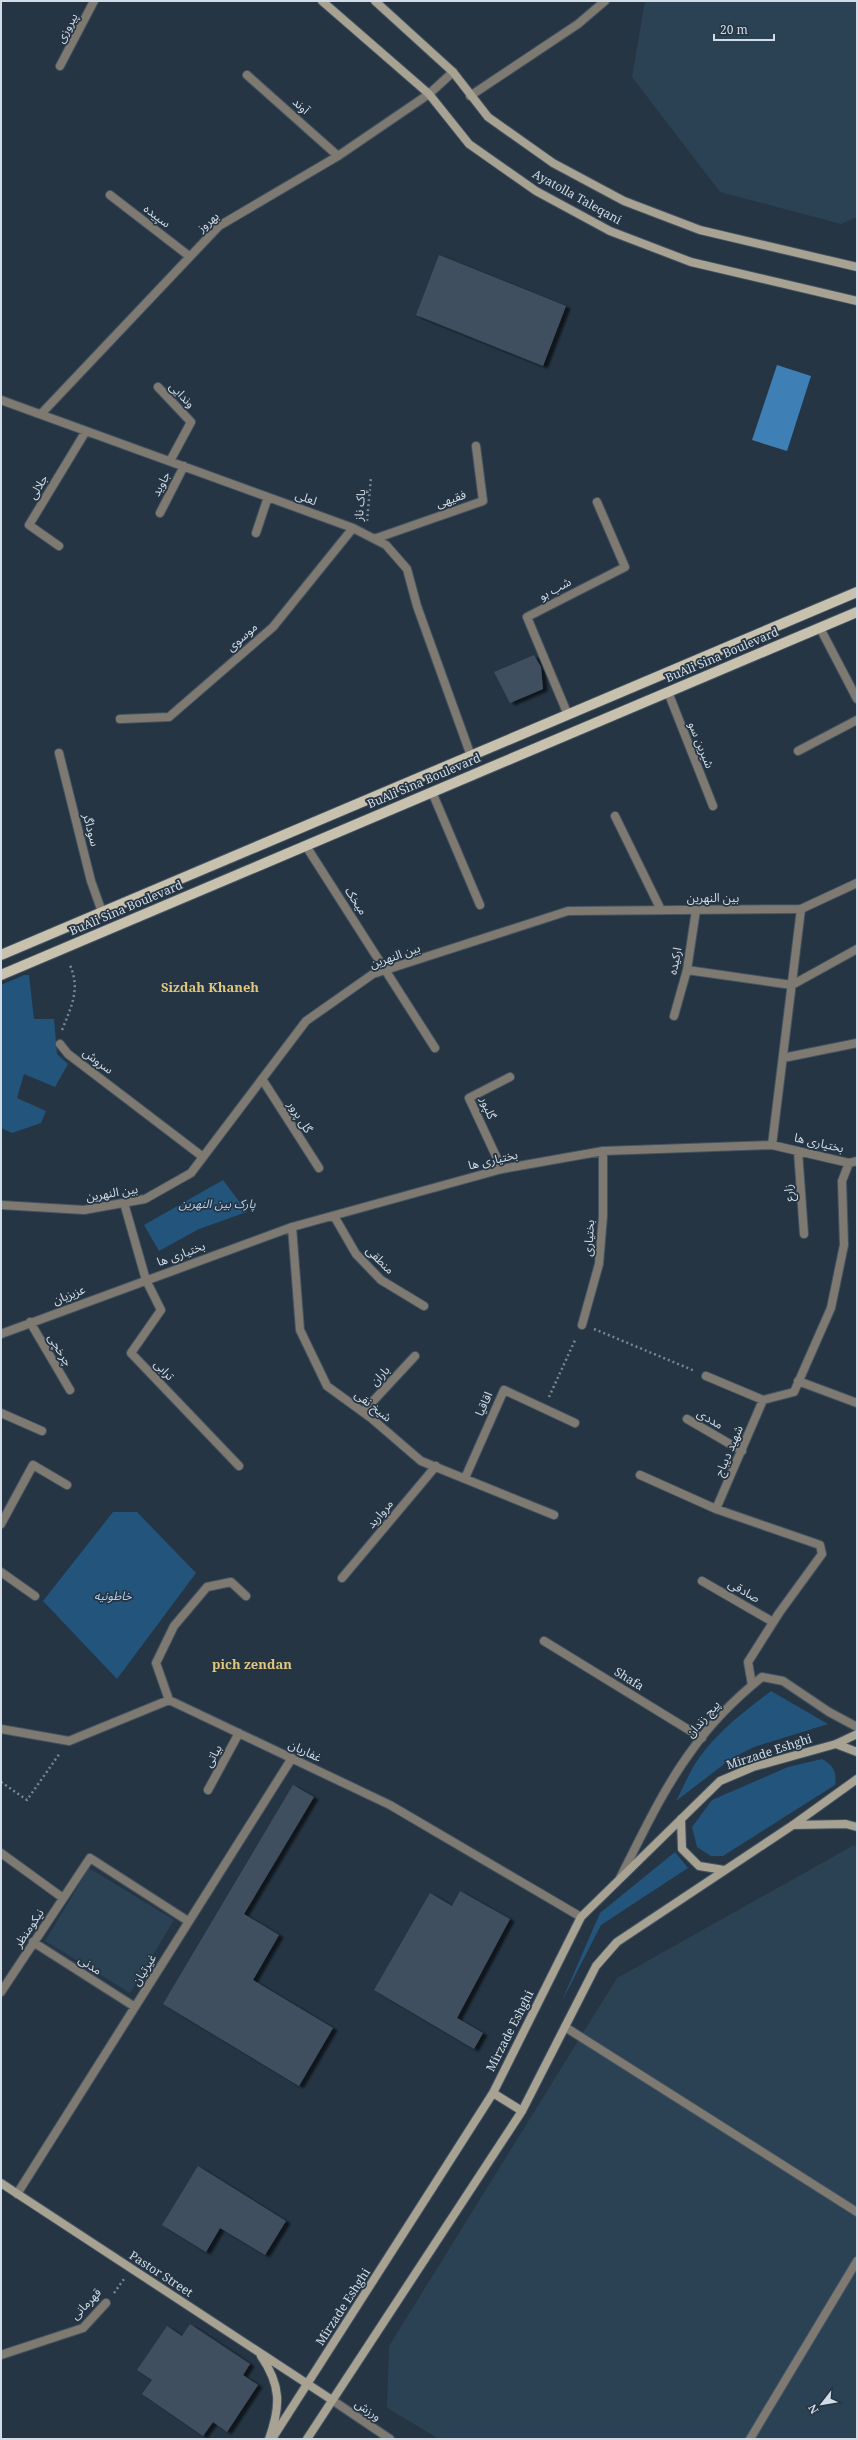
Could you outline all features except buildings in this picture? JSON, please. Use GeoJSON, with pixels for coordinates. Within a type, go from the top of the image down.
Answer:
{"type":"FeatureCollection","features":[{"type":"Feature","properties":{"kind":"main road","name":"Ayatolla Taleqani"},"geometry":{"type":"LineString","coordinates":[[322,1],[429,94],[469,144],[536,191],[610,231],[691,262],[857,301]]}},
{"type":"Feature","properties":{"kind":"main road","name":"Ayatolla Taleqani"},"geometry":{"type":"LineString","coordinates":[[375,1],[453,72],[470,96],[488,117],[553,163],[624,201],[700,230],[857,267]]}},
{"type":"Feature","properties":{"kind":"main road","name":"BuAli Sina Boulevard"},"geometry":{"type":"LineString","coordinates":[[1,955],[857,592]]}},
{"type":"Feature","properties":{"kind":"main road","name":"BuAli Sina Boulevard"},"geometry":{"type":"LineString","coordinates":[[1,975],[857,612]]}},
{"type":"Feature","properties":{"kind":"main road","name":"Mirzade Eshghi"},"geometry":{"type":"LineString","coordinates":[[272,2439],[493,2093],[581,1917],[720,1781],[753,1767],[836,1744],[857,1734]]}},
{"type":"Feature","properties":{"kind":"main road"},"geometry":{"type":"LineString","coordinates":[[836,1744],[857,1752]]}},
{"type":"Feature","properties":{"kind":"main road"},"geometry":{"type":"LineString","coordinates":[[307,2439],[522,2111],[596,1966],[617,1942],[793,1825],[857,1779]]}},
{"type":"Feature","properties":{"kind":"main road"},"geometry":{"type":"LineString","coordinates":[[681,1819],[682,1849],[699,1866],[724,1870]]}},
{"type":"Feature","properties":{"kind":"main road"},"geometry":{"type":"LineString","coordinates":[[793,1825],[846,1824],[857,1827]]}},
{"type":"Feature","properties":{"kind":"main road"},"geometry":{"type":"LineString","coordinates":[[493,2093],[522,2111]]}},
{"type":"Feature","properties":{"kind":"main road","name":"Pastor Street"},"geometry":{"type":"LineString","coordinates":[[1,2183],[332,2400]]}},
{"type":"Feature","properties":{"kind":"main road"},"geometry":{"type":"LineString","coordinates":[[258,2352],[276,2381],[278,2404],[269,2439]]}},
{"type":"Feature","properties":{"kind":"street","name":"پیروزی"},"geometry":{"type":"LineString","coordinates":[[60,66],[94,1]]}},
{"type":"Feature","properties":{"kind":"street"},"geometry":{"type":"LineString","coordinates":[[470,96],[578,24],[605,1]]}},
{"type":"Feature","properties":{"kind":"street","name":"بهروز"},"geometry":{"type":"LineString","coordinates":[[41,414],[219,226],[338,156],[429,94],[453,72]]}},
{"type":"Feature","properties":{"kind":"street","name":"آوند"},"geometry":{"type":"LineString","coordinates":[[247,75],[338,156]]}},
{"type":"Feature","properties":{"kind":"street","name":"سپیده"},"geometry":{"type":"LineString","coordinates":[[110,195],[189,256]]}},
{"type":"Feature","properties":{"kind":"street","name":"وندایی"},"geometry":{"type":"LineString","coordinates":[[158,387],[191,422],[170,461]]}},
{"type":"Feature","properties":{"kind":"street","name":"لعلی"},"geometry":{"type":"LineString","coordinates":[[1,400],[353,528],[386,545],[407,569],[417,606],[471,756]]}},
{"type":"Feature","properties":{"kind":"street","name":"جلالی"},"geometry":{"type":"LineString","coordinates":[[59,546],[29,525],[86,431]]}},
{"type":"Feature","properties":{"kind":"street","name":"فقیهی"},"geometry":{"type":"LineString","coordinates":[[374,539],[484,501],[476,446]]}},
{"type":"Feature","properties":{"kind":"street","name":"جاوید"},"geometry":{"type":"LineString","coordinates":[[160,513],[184,466]]}},
{"type":"Feature","properties":{"kind":"street"},"geometry":{"type":"LineString","coordinates":[[256,533],[268,497]]}},
{"type":"Feature","properties":{"kind":"street","name":"شب بو"},"geometry":{"type":"LineString","coordinates":[[568,715],[527,617],[625,567],[597,502]]}},
{"type":"Feature","properties":{"kind":"street","name":"موسوی"},"geometry":{"type":"LineString","coordinates":[[120,719],[169,717],[273,626],[353,528]]}},
{"type":"Feature","properties":{"kind":"street"},"geometry":{"type":"LineString","coordinates":[[820,628],[857,699]]}},
{"type":"Feature","properties":{"kind":"street","name":"شیرین سو"},"geometry":{"type":"LineString","coordinates":[[668,692],[713,806]]}},
{"type":"Feature","properties":{"kind":"street"},"geometry":{"type":"LineString","coordinates":[[798,751],[857,720]]}},
{"type":"Feature","properties":{"kind":"street","name":"سوداگر"},"geometry":{"type":"LineString","coordinates":[[59,753],[91,881],[102,912]]}},
{"type":"Feature","properties":{"kind":"street"},"geometry":{"type":"LineString","coordinates":[[432,792],[480,905]]}},
{"type":"Feature","properties":{"kind":"street"},"geometry":{"type":"LineString","coordinates":[[616,816],[661,910]]}},
{"type":"Feature","properties":{"kind":"street","name":"میخک"},"geometry":{"type":"LineString","coordinates":[[306,846],[435,1048]]}},
{"type":"Feature","properties":{"kind":"street","name":"بین النهرین"},"geometry":{"type":"LineString","coordinates":[[1,1205],[84,1210],[145,1200],[191,1173],[306,1021],[373,974],[568,911],[801,909],[857,883]]}},
{"type":"Feature","properties":{"kind":"street"},"geometry":{"type":"LineString","coordinates":[[772,1145],[801,909]]}},
{"type":"Feature","properties":{"kind":"street","name":"ارکیده"},"geometry":{"type":"LineString","coordinates":[[674,1016],[686,970],[696,910]]}},
{"type":"Feature","properties":{"kind":"street"},"geometry":{"type":"LineString","coordinates":[[686,970],[792,985],[857,949]]}},
{"type":"Feature","properties":{"kind":"street"},"geometry":{"type":"LineString","coordinates":[[783,1058],[857,1043]]}},
{"type":"Feature","properties":{"kind":"street","name":"سروش"},"geometry":{"type":"LineString","coordinates":[[60,1044],[68,1054],[204,1157]]}},
{"type":"Feature","properties":{"kind":"street","name":"گلپور"},"geometry":{"type":"LineString","coordinates":[[502,1169],[469,1098],[510,1077]]}},
{"type":"Feature","properties":{"kind":"street","name":"گل پرور"},"geometry":{"type":"LineString","coordinates":[[262,1079],[319,1168]]}},
{"type":"Feature","properties":{"kind":"street","name":"بختیاری ها"},"geometry":{"type":"LineString","coordinates":[[146,1280],[292,1227],[502,1169],[603,1151],[772,1145],[853,1162]]}},
{"type":"Feature","properties":{"kind":"street","name":"بختیاری"},"geometry":{"type":"LineString","coordinates":[[582,1325],[599,1264],[603,1216],[603,1151]]}},
{"type":"Feature","properties":{"kind":"street","name":"زارع"},"geometry":{"type":"LineString","coordinates":[[798,1151],[804,1234]]}},
{"type":"Feature","properties":{"kind":"street"},"geometry":{"type":"LineString","coordinates":[[706,1376],[763,1400],[794,1392],[831,1308],[844,1245],[842,1180],[853,1162]]}},
{"type":"Feature","properties":{"kind":"street"},"geometry":{"type":"LineString","coordinates":[[124,1203],[146,1280]]}},
{"type":"Feature","properties":{"kind":"street","name":"منطقی"},"geometry":{"type":"LineString","coordinates":[[334,1216],[356,1254],[381,1280],[424,1306]]}},
{"type":"Feature","properties":{"kind":"street","name":"شیخ نقی"},"geometry":{"type":"LineString","coordinates":[[292,1227],[300,1330],[326,1386],[363,1412],[421,1461],[554,1515]]}},
{"type":"Feature","properties":{"kind":"street","name":"عزیزیان"},"geometry":{"type":"LineString","coordinates":[[1,1334],[146,1280]]}},
{"type":"Feature","properties":{"kind":"street","name":"ترابی"},"geometry":{"type":"LineString","coordinates":[[146,1280],[161,1310],[131,1353],[239,1466]]}},
{"type":"Feature","properties":{"kind":"street","name":"چرخچی"},"geometry":{"type":"LineString","coordinates":[[30,1322],[70,1390]]}},
{"type":"Feature","properties":{"kind":"street","name":"باران"},"geometry":{"type":"LineString","coordinates":[[363,1412],[415,1356]]}},
{"type":"Feature","properties":{"kind":"street"},"geometry":{"type":"LineString","coordinates":[[798,1381],[857,1403]]}},
{"type":"Feature","properties":{"kind":"street","name":"اقاقیا"},"geometry":{"type":"LineString","coordinates":[[464,1478],[504,1390],[575,1423]]}},
{"type":"Feature","properties":{"kind":"street","name":"شهید دیباج"},"geometry":{"type":"LineString","coordinates":[[716,1509],[763,1400]]}},
{"type":"Feature","properties":{"kind":"street"},"geometry":{"type":"LineString","coordinates":[[1,1414],[42,1431]]}},
{"type":"Feature","properties":{"kind":"street","name":"مددی"},"geometry":{"type":"LineString","coordinates":[[687,1419],[742,1451]]}},
{"type":"Feature","properties":{"kind":"street"},"geometry":{"type":"LineString","coordinates":[[1,1524],[33,1465],[67,1485]]}},
{"type":"Feature","properties":{"kind":"street","name":"مروارید"},"geometry":{"type":"LineString","coordinates":[[342,1578],[436,1466]]}},
{"type":"Feature","properties":{"kind":"street"},"geometry":{"type":"LineString","coordinates":[[640,1475],[716,1509],[820,1545],[822,1554],[773,1622],[748,1662],[752,1685]]}},
{"type":"Feature","properties":{"kind":"street"},"geometry":{"type":"LineString","coordinates":[[2,1575],[35,1596]]}},
{"type":"Feature","properties":{"kind":"street","name":"صادقی"},"geometry":{"type":"LineString","coordinates":[[702,1581],[773,1622]]}},
{"type":"Feature","properties":{"kind":"street"},"geometry":{"type":"LineString","coordinates":[[1,1729],[69,1741],[169,1700],[156,1663],[174,1626],[207,1587],[231,1582],[246,1596]]}},
{"type":"Feature","properties":{"kind":"street","name":"Shafa"},"geometry":{"type":"LineString","coordinates":[[544,1641],[702,1738]]}},
{"type":"Feature","properties":{"kind":"street","name":"پیچ زندان"},"geometry":{"type":"LineString","coordinates":[[619,1880],[652,1814],[692,1749],[736,1699],[762,1677],[783,1681],[829,1712],[857,1727]]}},
{"type":"Feature","properties":{"kind":"street","name":"غفاریان"},"geometry":{"type":"LineString","coordinates":[[169,1700],[390,1804],[581,1917]]}},
{"type":"Feature","properties":{"kind":"street","name":"بیاتی"},"geometry":{"type":"LineString","coordinates":[[208,1790],[239,1733]]}},
{"type":"Feature","properties":{"kind":"street","name":"غیرتیان"},"geometry":{"type":"LineString","coordinates":[[17,2194],[292,1758]]}},
{"type":"Feature","properties":{"kind":"street"},"geometry":{"type":"LineString","coordinates":[[1,1853],[64,1898]]}},
{"type":"Feature","properties":{"kind":"street","name":"نیکومنظر"},"geometry":{"type":"LineString","coordinates":[[1,1992],[90,1858],[188,1921]]}},
{"type":"Feature","properties":{"kind":"street","name":"مدنی"},"geometry":{"type":"LineString","coordinates":[[33,1942],[135,2008]]}},
{"type":"Feature","properties":{"kind":"street"},"geometry":{"type":"LineString","coordinates":[[565,2027],[857,2212]]}},
{"type":"Feature","properties":{"kind":"street"},"geometry":{"type":"LineString","coordinates":[[750,2439],[857,2261]]}},
{"type":"Feature","properties":{"kind":"street","name":"قهرمانی"},"geometry":{"type":"LineString","coordinates":[[1,2355],[83,2328],[106,2303]]}},
{"type":"Feature","properties":{"kind":"street","name":"ورزش"},"geometry":{"type":"LineString","coordinates":[[332,2400],[390,2439]]}},
{"type":"Feature","properties":{"kind":"path","name":"پاک ناز"},"geometry":{"type":"LineString","coordinates":[[366,535],[371,477]]}},
{"type":"Feature","properties":{"kind":"path"},"geometry":{"type":"LineString","coordinates":[[60,1044],[60,1035],[74,999],[76,977],[63,949]]}},
{"type":"Feature","properties":{"kind":"path"},"geometry":{"type":"LineString","coordinates":[[544,1409],[582,1325],[706,1376]]}},
{"type":"Feature","properties":{"kind":"path"},"geometry":{"type":"LineString","coordinates":[[1,1782],[27,1800],[69,1741]]}},
{"type":"Feature","properties":{"kind":"path","name":"قهرمانی"},"geometry":{"type":"LineString","coordinates":[[106,2303],[132,2269]]}},
{"type":"Feature","properties":{"kind":"shaded area"},"geometry":{"type":"Polygon","coordinates":[[[645,1],[857,1],[857,217],[841,224],[720,192],[632,77],[645,1]]]}},
{"type":"Feature","properties":{"kind":"shaded area"},"geometry":{"type":"Polygon","coordinates":[[[777,365],[811,376],[787,451],[752,440],[777,365]]]}},
{"type":"Feature","properties":{"kind":"shaded area"},"geometry":{"type":"Polygon","coordinates":[[[854,1845],[857,1847],[857,2439],[439,2439],[387,2408],[389,2346],[617,1978],[854,1845]]]}},
{"type":"Feature","properties":{"kind":"shaded area"},"geometry":{"type":"Polygon","coordinates":[[[89,1868],[174,1920],[130,1993],[45,1941],[89,1868]]]}},
{"type":"Feature","properties":{"kind":"green space"},"geometry":{"type":"Polygon","coordinates":[[[24,975],[29,975],[34,1019],[54,1019],[57,1054],[68,1064],[55,1087],[24,1074],[17,1098],[46,1111],[41,1123],[12,1133],[1,1128],[1,985],[24,975]]]}},
{"type":"Feature","properties":{"kind":"green space","name":"پارک بین النهرین"},"geometry":{"type":"Polygon","coordinates":[[[223,1180],[247,1212],[199,1229],[159,1251],[144,1225],[223,1180]]]}},
{"type":"Feature","properties":{"kind":"green space","name":"خاطونیه"},"geometry":{"type":"Polygon","coordinates":[[[113,1512],[137,1512],[196,1573],[117,1679],[43,1601],[113,1512]]]}},
{"type":"Feature","properties":{"kind":"green space"},"geometry":{"type":"Polygon","coordinates":[[[771,1691],[828,1724],[754,1747],[732,1758],[676,1801],[693,1767],[709,1745],[728,1726],[771,1691]]]}},
{"type":"Feature","properties":{"kind":"green space"},"geometry":{"type":"Polygon","coordinates":[[[822,1759],[834,1770],[836,1776],[835,1785],[723,1856],[711,1856],[697,1847],[692,1827],[712,1800],[788,1767],[822,1759]]]}},
{"type":"Feature","properties":{"kind":"green space"},"geometry":{"type":"Polygon","coordinates":[[[675,1852],[688,1868],[601,1925],[561,2003],[600,1913],[675,1852]]]}},
{"type":"Feature","properties":{"kind":"district","name":"Sizdah Khaneh"},"geometry":{"type":"Point","coordinates":[210,987]}},
{"type":"Feature","properties":{"kind":"district","name":"pich zendan"},"geometry":{"type":"Point","coordinates":[252,1664]}}]}
